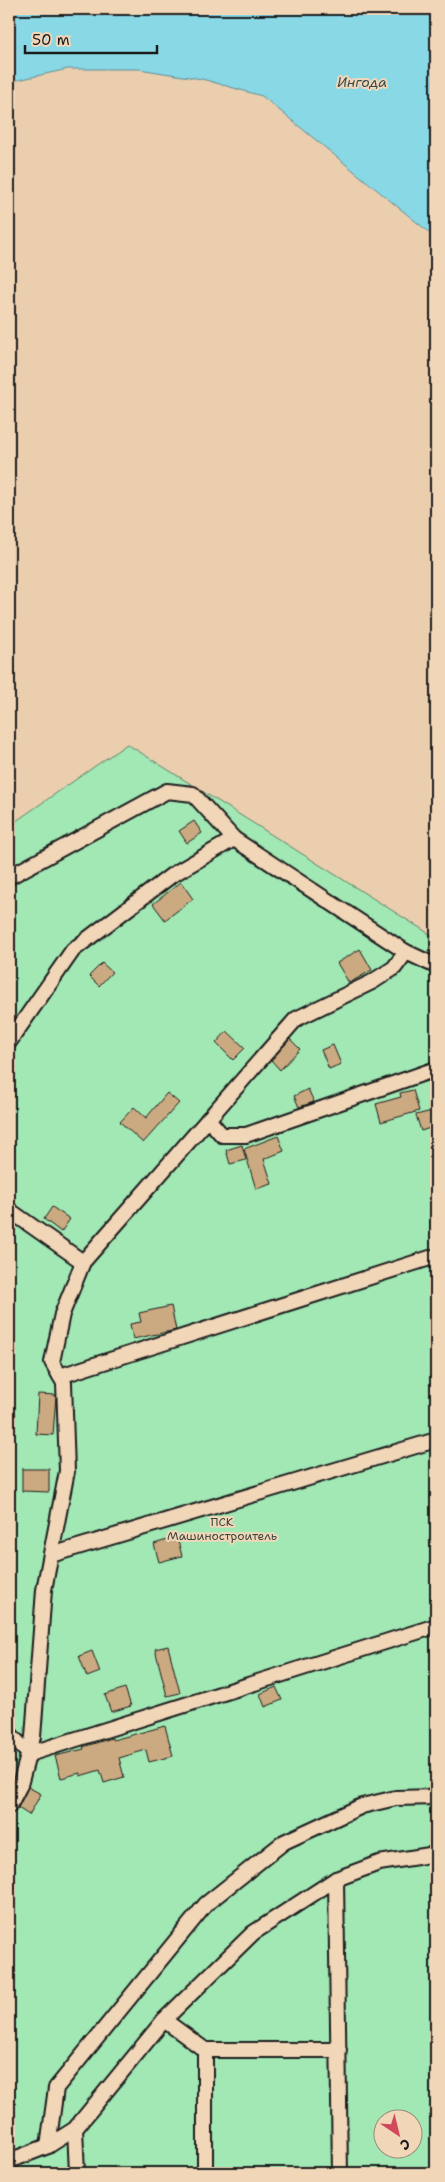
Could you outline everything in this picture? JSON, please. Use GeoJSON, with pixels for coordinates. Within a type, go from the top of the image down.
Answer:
{"type":"FeatureCollection","features":[{"type":"Feature","properties":{"kind":"street"},"geometry":{"type":"LineString","coordinates":[[9,877],[168,791],[193,794],[234,839],[406,952],[436,966]]}},
{"type":"Feature","properties":{"kind":"street"},"geometry":{"type":"LineString","coordinates":[[9,1042],[73,950],[172,875],[234,839]]}},
{"type":"Feature","properties":{"kind":"street"},"geometry":{"type":"LineString","coordinates":[[9,1806],[20,1785],[33,1737],[44,1590],[67,1471],[64,1383],[52,1362],[62,1314],[83,1262],[296,1019],[372,982],[394,968],[406,952]]}},
{"type":"Feature","properties":{"kind":"street"},"geometry":{"type":"LineString","coordinates":[[208,1119],[222,1135],[246,1135],[436,1069]]}},
{"type":"Feature","properties":{"kind":"street"},"geometry":{"type":"LineString","coordinates":[[9,1210],[83,1262]]}},
{"type":"Feature","properties":{"kind":"street"},"geometry":{"type":"LineString","coordinates":[[60,1376],[436,1256]]}},
{"type":"Feature","properties":{"kind":"street"},"geometry":{"type":"LineString","coordinates":[[51,1555],[436,1440]]}},
{"type":"Feature","properties":{"kind":"street"},"geometry":{"type":"LineString","coordinates":[[28,1754],[436,1626]]}},
{"type":"Feature","properties":{"kind":"street"},"geometry":{"type":"LineString","coordinates":[[9,1733],[28,1754]]}},
{"type":"Feature","properties":{"kind":"street"},"geometry":{"type":"LineString","coordinates":[[48,2146],[56,2088],[206,1904],[284,1842],[362,1806],[396,1798],[436,1798]]}},
{"type":"Feature","properties":{"kind":"street"},"geometry":{"type":"LineString","coordinates":[[9,2161],[48,2146],[75,2129],[164,2020],[253,1933],[336,1879],[379,1863],[436,1854]]}},
{"type":"Feature","properties":{"kind":"street"},"geometry":{"type":"LineString","coordinates":[[336,1879],[340,2173]]}},
{"type":"Feature","properties":{"kind":"street"},"geometry":{"type":"LineString","coordinates":[[164,2020],[205,2050],[339,2050]]}},
{"type":"Feature","properties":{"kind":"street"},"geometry":{"type":"LineString","coordinates":[[205,2050],[205,2173]]}},
{"type":"Feature","properties":{"kind":"street"},"geometry":{"type":"LineString","coordinates":[[75,2129],[77,2173]]}},
{"type":"Feature","properties":{"kind":"green space","name":"ПСК Машиностроитель"},"geometry":{"type":"Polygon","coordinates":[[[127,744],[436,938],[436,2173],[9,2173],[9,826],[127,744]]]}},
{"type":"Feature","properties":{"kind":"water","name":"Ингода"},"geometry":{"type":"Polygon","coordinates":[[[9,9],[436,9],[436,238],[262,96],[202,79],[139,69],[68,69],[9,82],[9,9]]]}},
{"type":"Feature","properties":{"kind":"building"},"geometry":{"type":"Polygon","coordinates":[[[194,821],[202,833],[187,843],[179,831],[194,821]]]}},
{"type":"Feature","properties":{"kind":"building"},"geometry":{"type":"Polygon","coordinates":[[[181,882],[193,899],[165,920],[153,904],[181,882]]]}},
{"type":"Feature","properties":{"kind":"building"},"geometry":{"type":"Polygon","coordinates":[[[360,949],[372,970],[349,983],[337,963],[360,949]]]}},
{"type":"Feature","properties":{"kind":"building"},"geometry":{"type":"Polygon","coordinates":[[[102,963],[112,972],[99,986],[89,976],[102,963]]]}},
{"type":"Feature","properties":{"kind":"building"},"geometry":{"type":"Polygon","coordinates":[[[227,1031],[245,1048],[233,1060],[216,1043],[227,1031]]]}},
{"type":"Feature","properties":{"kind":"building"},"geometry":{"type":"Polygon","coordinates":[[[290,1039],[300,1049],[280,1070],[271,1060],[290,1039]]]}},
{"type":"Feature","properties":{"kind":"building"},"geometry":{"type":"Polygon","coordinates":[[[333,1045],[341,1064],[329,1069],[321,1050],[333,1045]]]}},
{"type":"Feature","properties":{"kind":"building"},"geometry":{"type":"Polygon","coordinates":[[[308,1089],[314,1102],[299,1107],[294,1096],[308,1089]]]}},
{"type":"Feature","properties":{"kind":"building"},"geometry":{"type":"Polygon","coordinates":[[[413,1090],[419,1111],[381,1122],[376,1104],[401,1097],[400,1093],[413,1090]]]}},
{"type":"Feature","properties":{"kind":"building"},"geometry":{"type":"Polygon","coordinates":[[[167,1093],[179,1103],[143,1143],[120,1122],[134,1107],[146,1118],[167,1093]]]}},
{"type":"Feature","properties":{"kind":"building"},"geometry":{"type":"Polygon","coordinates":[[[432,1111],[436,1126],[421,1131],[416,1115],[432,1111]]]}},
{"type":"Feature","properties":{"kind":"building"},"geometry":{"type":"Polygon","coordinates":[[[278,1136],[284,1151],[264,1159],[272,1184],[256,1189],[244,1149],[278,1136]]]}},
{"type":"Feature","properties":{"kind":"building"},"geometry":{"type":"Polygon","coordinates":[[[242,1145],[246,1160],[230,1164],[226,1150],[242,1145]]]}},
{"type":"Feature","properties":{"kind":"building"},"geometry":{"type":"Polygon","coordinates":[[[52,1207],[70,1219],[61,1232],[44,1219],[52,1207]]]}},
{"type":"Feature","properties":{"kind":"building"},"geometry":{"type":"Polygon","coordinates":[[[171,1306],[176,1330],[133,1339],[130,1324],[141,1322],[139,1313],[171,1306]]]}},
{"type":"Feature","properties":{"kind":"building"},"geometry":{"type":"Polygon","coordinates":[[[38,1394],[56,1395],[53,1435],[36,1434],[38,1394]]]}},
{"type":"Feature","properties":{"kind":"building"},"geometry":{"type":"Polygon","coordinates":[[[22,1469],[49,1469],[49,1492],[22,1491],[22,1469]]]}},
{"type":"Feature","properties":{"kind":"building"},"geometry":{"type":"Polygon","coordinates":[[[177,1537],[182,1556],[159,1562],[154,1544],[177,1537]]]}},
{"type":"Feature","properties":{"kind":"building"},"geometry":{"type":"Polygon","coordinates":[[[168,1646],[180,1693],[167,1696],[155,1649],[168,1646]]]}},
{"type":"Feature","properties":{"kind":"building"},"geometry":{"type":"Polygon","coordinates":[[[92,1651],[100,1672],[87,1677],[79,1656],[92,1651]]]}},
{"type":"Feature","properties":{"kind":"building"},"geometry":{"type":"Polygon","coordinates":[[[276,1687],[282,1700],[265,1707],[260,1694],[276,1687]]]}},
{"type":"Feature","properties":{"kind":"building"},"geometry":{"type":"Polygon","coordinates":[[[125,1688],[131,1706],[111,1712],[105,1695],[125,1688]]]}},
{"type":"Feature","properties":{"kind":"building"},"geometry":{"type":"Polygon","coordinates":[[[165,1726],[173,1756],[149,1762],[146,1750],[119,1758],[124,1777],[104,1783],[100,1770],[80,1776],[80,1773],[61,1778],[55,1756],[84,1749],[83,1747],[112,1738],[113,1740],[165,1726]]]}},
{"type":"Feature","properties":{"kind":"building"},"geometry":{"type":"Polygon","coordinates":[[[28,1787],[41,1794],[29,1815],[18,1808],[28,1787]]]}}]}
